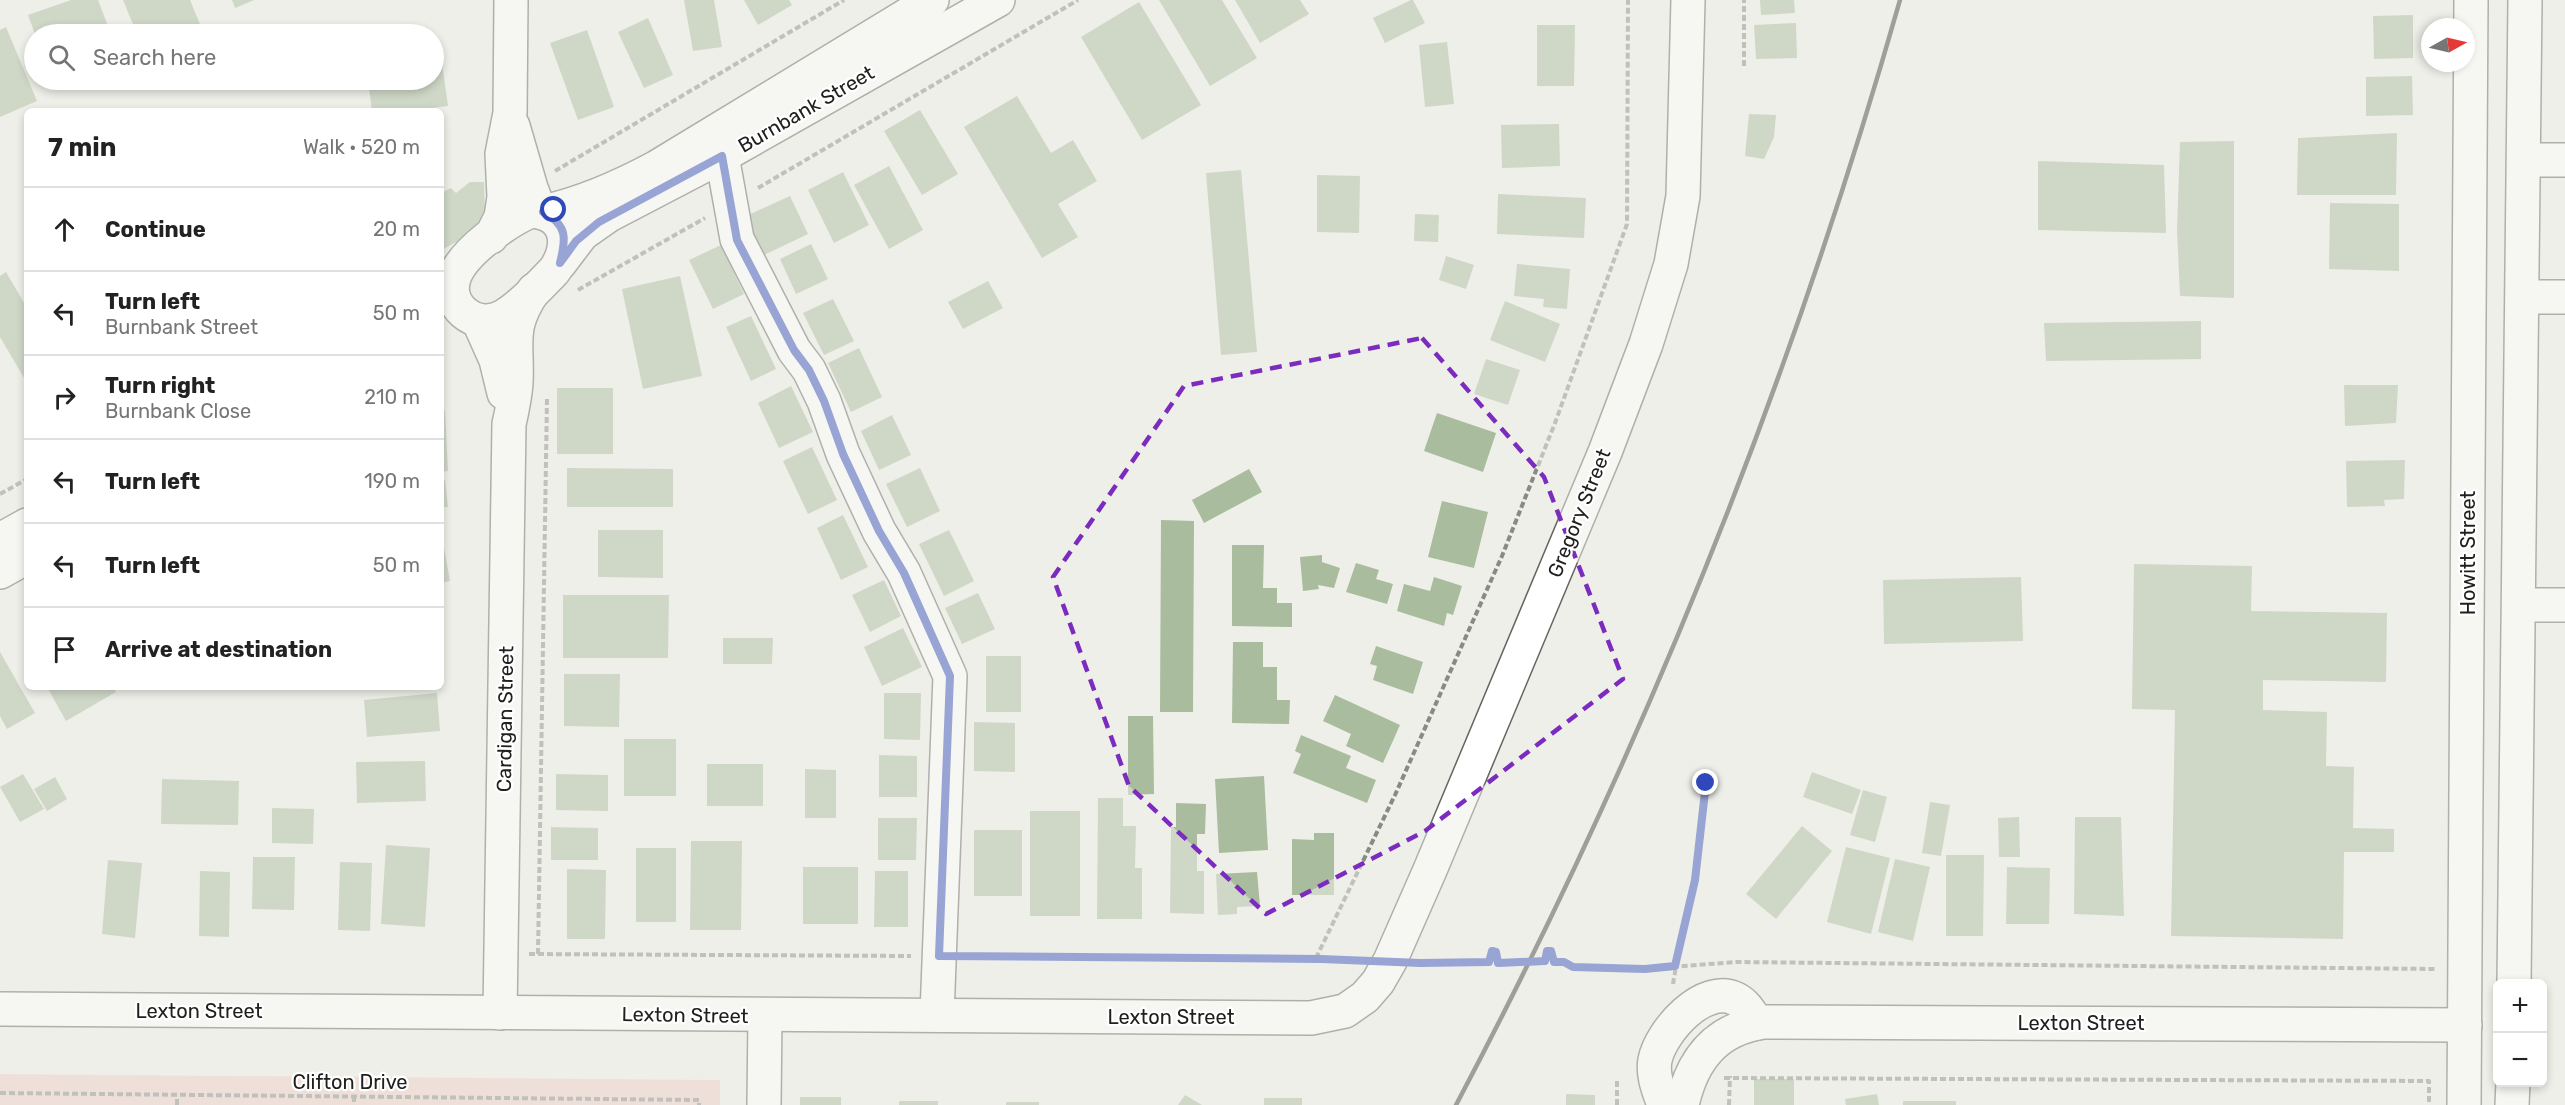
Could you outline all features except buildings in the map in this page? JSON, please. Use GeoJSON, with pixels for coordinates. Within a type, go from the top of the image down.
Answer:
{"type":"FeatureCollection","features":[{"type":"Feature","properties":{"kind":"street"},"geometry":{"type":"LineString","coordinates":[[491,237],[502,207],[502,154],[510,113],[511,0]]}},
{"type":"Feature","properties":{"kind":"street","name":"Burnbank Street"},"geometry":{"type":"LineString","coordinates":[[448,285],[465,258],[520,216],[531,211],[542,212],[566,207],[609,191],[657,167],[932,0]]}},
{"type":"Feature","properties":{"kind":"street","name":"Burnbank Street"},"geometry":{"type":"LineString","coordinates":[[534,290],[560,263],[576,241],[599,222],[722,156],[998,0]]}},
{"type":"Feature","properties":{"kind":"street","name":"Gregory Street"},"geometry":{"type":"LineString","coordinates":[[1365,997],[1378,981],[1390,960],[1430,870],[1600,463],[1663,294],[1678,229],[1683,190],[1688,0]]}},
{"type":"Feature","properties":{"kind":"street","name":"Howitt Street"},"geometry":{"type":"LineString","coordinates":[[2464,1105],[2471,0]]}},
{"type":"Feature","properties":{"kind":"street"},"geometry":{"type":"LineString","coordinates":[[2514,979],[2525,0]]}},
{"type":"Feature","properties":{"kind":"street"},"geometry":{"type":"LineString","coordinates":[[510,113],[528,179],[542,212],[556,218],[562,229],[565,244],[560,263]]}},
{"type":"Feature","properties":{"kind":"street"},"geometry":{"type":"LineString","coordinates":[[722,156],[737,240],[794,350],[809,370],[820,392],[843,454],[879,531],[904,573],[950,676],[937,1015]]}},
{"type":"Feature","properties":{"kind":"street"},"geometry":{"type":"LineString","coordinates":[[2524,160],[2565,160]]}},
{"type":"Feature","properties":{"kind":"street"},"geometry":{"type":"LineString","coordinates":[[448,285],[452,288],[461,312],[478,321]]}},
{"type":"Feature","properties":{"kind":"street"},"geometry":{"type":"LineString","coordinates":[[444,327],[478,321],[492,321],[504,316],[534,290]]}},
{"type":"Feature","properties":{"kind":"street","name":"Cardigan Street"},"geometry":{"type":"LineString","coordinates":[[500,1013],[509,424],[516,383],[515,333],[518,320],[534,290]]}},
{"type":"Feature","properties":{"kind":"street"},"geometry":{"type":"LineString","coordinates":[[2523,297],[2565,297]]}},
{"type":"Feature","properties":{"kind":"street","name":"Cardigan Street"},"geometry":{"type":"LineString","coordinates":[[478,321],[499,370],[509,424]]}},
{"type":"Feature","properties":{"kind":"street"},"geometry":{"type":"LineString","coordinates":[[0,540],[24,527]]}},
{"type":"Feature","properties":{"kind":"street"},"geometry":{"type":"LineString","coordinates":[[0,572],[24,559]]}},
{"type":"Feature","properties":{"kind":"street"},"geometry":{"type":"LineString","coordinates":[[2520,604],[2565,605]]}},
{"type":"Feature","properties":{"kind":"street"},"geometry":{"type":"LineString","coordinates":[[1664,1105],[1657,1084],[1654,1062],[1661,1044],[1675,1024],[1696,1004],[1723,996],[1739,1001],[1757,1023]]}},
{"type":"Feature","properties":{"kind":"street","name":"Lexton Street"},"geometry":{"type":"LineString","coordinates":[[0,1010],[1311,1018],[1345,1011],[1365,997]]}},
{"type":"Feature","properties":{"kind":"street"},"geometry":{"type":"LineString","coordinates":[[764,1105],[765,1016]]}},
{"type":"Feature","properties":{"kind":"street","name":"Lexton Street"},"geometry":{"type":"LineString","coordinates":[[1719,1066],[1732,1032],[1757,1023],[2465,1025]]}},
{"type":"Feature","properties":{"kind":"street"},"geometry":{"type":"LineString","coordinates":[[1682,1105],[1689,1078],[1719,1066]]}},
{"type":"Feature","properties":{"kind":"street"},"geometry":{"type":"LineString","coordinates":[[2512,1105],[2513,1087]]}},
{"type":"Feature","properties":{"kind":"path"},"geometry":{"type":"LineString","coordinates":[[528,179],[560,170],[844,0]]}},
{"type":"Feature","properties":{"kind":"path"},"geometry":{"type":"LineString","coordinates":[[573,292],[731,204],[1078,0]]}},
{"type":"Feature","properties":{"kind":"path"},"geometry":{"type":"LineString","coordinates":[[1316,958],[1395,795],[1502,556],[1555,423],[1627,224],[1629,0]]}},
{"type":"Feature","properties":{"kind":"path"},"geometry":{"type":"LineString","coordinates":[[1744,0],[1744,66]]}},
{"type":"Feature","properties":{"kind":"path"},"geometry":{"type":"LineString","coordinates":[[538,954],[547,388]]}},
{"type":"Feature","properties":{"kind":"path"},"geometry":{"type":"LineString","coordinates":[[0,494],[24,481]]}},
{"type":"Feature","properties":{"kind":"path"},"geometry":{"type":"LineString","coordinates":[[1675,1024],[1672,1006],[1675,966],[1695,880],[1706,783]]}},
{"type":"Feature","properties":{"kind":"path"},"geometry":{"type":"LineString","coordinates":[[501,953],[1390,960],[1421,963],[1489,962],[1492,951],[1496,952],[1498,963],[1545,961],[1547,951],[1551,951],[1554,962],[1564,962],[1573,967],[1645,969],[1748,962],[2438,969]]}},
{"type":"Feature","properties":{"kind":"path"},"geometry":{"type":"LineString","coordinates":[[1719,1066],[1730,1078],[1729,1105]]}},
{"type":"Feature","properties":{"kind":"path"},"geometry":{"type":"LineString","coordinates":[[1719,1066],[1730,1078],[2429,1081],[2429,1105]]}},
{"type":"Feature","properties":{"kind":"path"},"geometry":{"type":"LineString","coordinates":[[1617,1080],[1617,1105]]}},
{"type":"Feature","properties":{"kind":"path","name":"Clifton Drive"},"geometry":{"type":"LineString","coordinates":[[0,1093],[536,1098],[699,1102]]}},
{"type":"Feature","properties":{"kind":"path"},"geometry":{"type":"LineString","coordinates":[[177,1096],[177,1105]]}},
{"type":"Feature","properties":{"kind":"path"},"geometry":{"type":"LineString","coordinates":[[354,1096],[354,1105]]}},
{"type":"Feature","properties":{"kind":"path"},"geometry":{"type":"LineString","coordinates":[[536,1098],[536,1105]]}},
{"type":"Feature","properties":{"kind":"highlighted area"},"geometry":{"type":"Polygon","coordinates":[[[1422,338],[1544,477],[1623,679],[1425,831],[1266,914],[1129,786],[1053,577],[1184,386],[1422,338]]]}},
{"type":"Feature","properties":{"kind":"shaded area"},"geometry":{"type":"Polygon","coordinates":[[[0,1074],[720,1080],[720,1105],[0,1105],[0,1074]]]}},
{"type":"Feature","properties":{"kind":"railway"},"geometry":{"type":"LineString","coordinates":[[1456,1105],[1589,838],[1707,564],[1761,425],[1811,285],[1900,0]]}},
{"type":"Feature","properties":{"kind":"route"},"geometry":{"type":"LineString","coordinates":[[554,210],[543,212],[556,218],[562,229],[565,244],[560,263],[576,241],[609,215],[722,156],[737,240],[796,354],[809,370],[833,423],[840,448],[879,531],[904,573],[950,676],[939,956],[1372,959],[1421,963],[1489,962],[1492,951],[1496,952],[1498,963],[1545,961],[1547,951],[1551,951],[1554,962],[1564,962],[1573,967],[1645,969],[1675,966],[1695,880],[1706,783]]}}]}
